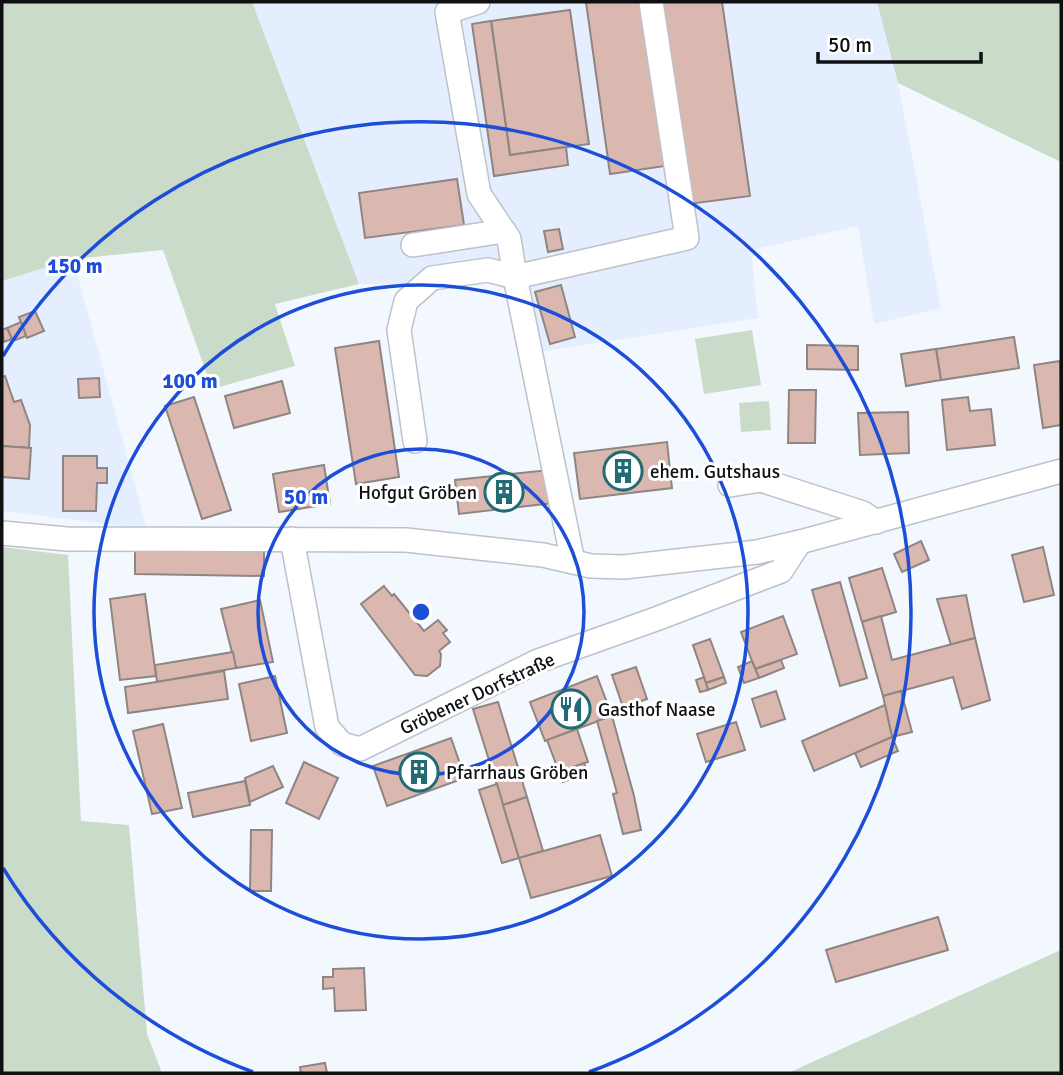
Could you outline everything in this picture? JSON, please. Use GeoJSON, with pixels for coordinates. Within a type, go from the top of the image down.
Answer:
{"type":"FeatureCollection","features":[{"type":"Feature","properties":{"kind":"street"},"geometry":{"type":"LineString","coordinates":[[478,2],[447,12],[479,194],[509,239],[573,562]]}},
{"type":"Feature","properties":{"kind":"street"},"geometry":{"type":"LineString","coordinates":[[415,441],[399,330],[405,301],[432,278],[488,271],[515,277],[687,238],[651,2]]}},
{"type":"Feature","properties":{"kind":"street"},"geometry":{"type":"LineString","coordinates":[[413,245],[504,231]]}},
{"type":"Feature","properties":{"kind":"street"},"geometry":{"type":"LineString","coordinates":[[2,533],[67,539],[406,540],[543,555],[591,566],[624,566],[757,552],[1061,471]]}},
{"type":"Feature","properties":{"kind":"street"},"geometry":{"type":"LineString","coordinates":[[730,485],[761,480],[863,513],[876,522]]}},
{"type":"Feature","properties":{"kind":"street","name":"Gröbener Dorfstraße"},"geometry":{"type":"LineString","coordinates":[[292,539],[327,727],[341,744],[360,749],[538,661],[781,571],[800,542]]}},
{"type":"Feature","properties":{"kind":"shaded area"},"geometry":{"type":"Polygon","coordinates":[[[252,2],[877,2],[898,83],[941,308],[874,324],[858,226],[751,250],[758,318],[539,352],[523,283],[359,284],[252,2]]]}},
{"type":"Feature","properties":{"kind":"shaded area"},"geometry":{"type":"Polygon","coordinates":[[[73,259],[147,529],[2,511],[2,281],[73,259]]]}},
{"type":"Feature","properties":{"kind":"green space"},"geometry":{"type":"Polygon","coordinates":[[[2,2],[252,2],[359,284],[275,304],[295,366],[212,389],[163,250],[73,259],[2,281],[2,2]]]}},
{"type":"Feature","properties":{"kind":"green space"},"geometry":{"type":"Polygon","coordinates":[[[877,2],[1061,2],[1061,162],[898,83],[877,2]]]}},
{"type":"Feature","properties":{"kind":"green space"},"geometry":{"type":"Polygon","coordinates":[[[752,330],[761,385],[704,394],[695,339],[752,330]]]}},
{"type":"Feature","properties":{"kind":"green space"},"geometry":{"type":"Polygon","coordinates":[[[769,401],[771,430],[741,432],[739,403],[769,401]]]}},
{"type":"Feature","properties":{"kind":"green space"},"geometry":{"type":"Polygon","coordinates":[[[2,547],[68,555],[81,821],[129,825],[147,1034],[162,1073],[2,1073],[2,547]]]}},
{"type":"Feature","properties":{"kind":"green space"},"geometry":{"type":"Polygon","coordinates":[[[1061,950],[1061,1073],[788,1073],[1061,950]]]}},
{"type":"Feature","properties":{"kind":"building"},"geometry":{"type":"Polygon","coordinates":[[[586,2],[642,2],[665,166],[610,174],[586,2]]]}},
{"type":"Feature","properties":{"kind":"building"},"geometry":{"type":"Polygon","coordinates":[[[661,2],[722,2],[750,196],[689,204],[661,2]]]}},
{"type":"Feature","properties":{"kind":"building"},"geometry":{"type":"Polygon","coordinates":[[[570,10],[589,144],[510,155],[491,21],[570,10]]]}},
{"type":"Feature","properties":{"kind":"building"},"geometry":{"type":"Polygon","coordinates":[[[491,21],[510,155],[566,147],[568,165],[494,176],[472,24],[491,21]]]}},
{"type":"Feature","properties":{"kind":"building"},"geometry":{"type":"Polygon","coordinates":[[[457,179],[464,225],[365,238],[359,193],[457,179]]]}},
{"type":"Feature","properties":{"kind":"building"},"geometry":{"type":"Polygon","coordinates":[[[559,229],[563,249],[548,252],[544,231],[559,229]]]}},
{"type":"Feature","properties":{"kind":"building"},"geometry":{"type":"Polygon","coordinates":[[[561,285],[575,337],[550,344],[535,292],[561,285]]]}},
{"type":"Feature","properties":{"kind":"building"},"geometry":{"type":"Polygon","coordinates":[[[35,311],[44,331],[27,338],[19,317],[35,311]]]}},
{"type":"Feature","properties":{"kind":"building"},"geometry":{"type":"Polygon","coordinates":[[[21,322],[26,336],[13,341],[7,328],[21,322]]]}},
{"type":"Feature","properties":{"kind":"building"},"geometry":{"type":"Polygon","coordinates":[[[7,328],[12,339],[4,342],[2,330],[7,328]]]}},
{"type":"Feature","properties":{"kind":"building"},"geometry":{"type":"Polygon","coordinates":[[[1014,337],[1019,368],[941,380],[936,349],[1014,337]]]}},
{"type":"Feature","properties":{"kind":"building"},"geometry":{"type":"Polygon","coordinates":[[[379,341],[399,477],[356,484],[335,348],[379,341]]]}},
{"type":"Feature","properties":{"kind":"building"},"geometry":{"type":"Polygon","coordinates":[[[807,345],[858,346],[858,370],[807,369],[807,345]]]}},
{"type":"Feature","properties":{"kind":"building"},"geometry":{"type":"Polygon","coordinates":[[[936,349],[941,380],[906,386],[901,354],[936,349]]]}},
{"type":"Feature","properties":{"kind":"building"},"geometry":{"type":"Polygon","coordinates":[[[1060,361],[1061,425],[1043,428],[1034,365],[1060,361]]]}},
{"type":"Feature","properties":{"kind":"building"},"geometry":{"type":"Polygon","coordinates":[[[5,376],[14,402],[21,400],[30,425],[29,448],[2,446],[2,377],[5,376]]]}},
{"type":"Feature","properties":{"kind":"building"},"geometry":{"type":"Polygon","coordinates":[[[99,378],[100,397],[79,398],[78,379],[99,378]]]}},
{"type":"Feature","properties":{"kind":"building"},"geometry":{"type":"Polygon","coordinates":[[[282,381],[290,413],[234,428],[225,396],[282,381]]]}},
{"type":"Feature","properties":{"kind":"building"},"geometry":{"type":"Polygon","coordinates":[[[789,390],[816,390],[815,443],[788,443],[789,390]]]}},
{"type":"Feature","properties":{"kind":"building"},"geometry":{"type":"Polygon","coordinates":[[[194,397],[231,510],[202,519],[165,406],[194,397]]]}},
{"type":"Feature","properties":{"kind":"building"},"geometry":{"type":"Polygon","coordinates":[[[968,397],[970,411],[991,409],[995,445],[947,450],[942,400],[968,397]]]}},
{"type":"Feature","properties":{"kind":"building"},"geometry":{"type":"Polygon","coordinates":[[[908,412],[909,453],[860,455],[858,413],[908,412]]]}},
{"type":"Feature","properties":{"kind":"building","name":"ehem. Gutshaus"},"geometry":{"type":"Polygon","coordinates":[[[667,442],[672,488],[580,499],[574,453],[667,442]]]}},
{"type":"Feature","properties":{"kind":"building"},"geometry":{"type":"Polygon","coordinates":[[[2,446],[31,448],[29,479],[2,477],[2,446]]]}},
{"type":"Feature","properties":{"kind":"building"},"geometry":{"type":"Polygon","coordinates":[[[63,456],[97,456],[97,468],[107,468],[107,483],[97,483],[96,511],[63,511],[63,456]]]}},
{"type":"Feature","properties":{"kind":"building"},"geometry":{"type":"Polygon","coordinates":[[[324,465],[330,504],[279,512],[273,474],[324,465]]]}},
{"type":"Feature","properties":{"kind":"building","name":"Hofgut Gröben"},"geometry":{"type":"Polygon","coordinates":[[[549,470],[553,503],[459,514],[455,480],[549,470]]]}},
{"type":"Feature","properties":{"kind":"building"},"geometry":{"type":"Polygon","coordinates":[[[921,541],[929,560],[902,572],[894,554],[921,541]]]}},
{"type":"Feature","properties":{"kind":"building"},"geometry":{"type":"Polygon","coordinates":[[[1043,547],[1054,595],[1024,602],[1012,555],[1043,547]]]}},
{"type":"Feature","properties":{"kind":"building"},"geometry":{"type":"Polygon","coordinates":[[[135,550],[264,551],[264,576],[135,574],[135,550]]]}},
{"type":"Feature","properties":{"kind":"building"},"geometry":{"type":"Polygon","coordinates":[[[882,568],[896,612],[862,622],[849,578],[882,568]]]}},
{"type":"Feature","properties":{"kind":"building"},"geometry":{"type":"Polygon","coordinates":[[[840,582],[867,678],[840,686],[812,590],[840,582]]]}},
{"type":"Feature","properties":{"kind":"building"},"geometry":{"type":"Polygon","coordinates":[[[384,586],[392,596],[394,594],[424,631],[438,620],[447,630],[443,633],[450,642],[439,651],[440,666],[427,676],[415,675],[361,604],[384,586]]]}},
{"type":"Feature","properties":{"kind":"building"},"geometry":{"type":"Polygon","coordinates":[[[145,594],[156,676],[120,680],[110,599],[145,594]]]}},
{"type":"Feature","properties":{"kind":"building"},"geometry":{"type":"Polygon","coordinates":[[[966,595],[975,638],[951,645],[937,599],[966,595]]]}},
{"type":"Feature","properties":{"kind":"building"},"geometry":{"type":"Polygon","coordinates":[[[260,600],[273,662],[236,668],[221,609],[260,600]]]}},
{"type":"Feature","properties":{"kind":"building"},"geometry":{"type":"Polygon","coordinates":[[[783,616],[797,654],[755,669],[741,632],[783,616]]]}},
{"type":"Feature","properties":{"kind":"building"},"geometry":{"type":"Polygon","coordinates":[[[881,616],[892,660],[975,638],[990,700],[962,709],[953,677],[883,696],[862,622],[881,616]]]}},
{"type":"Feature","properties":{"kind":"building"},"geometry":{"type":"Polygon","coordinates":[[[710,639],[724,677],[706,683],[693,645],[710,639]]]}},
{"type":"Feature","properties":{"kind":"building"},"geometry":{"type":"Polygon","coordinates":[[[233,652],[236,668],[157,682],[155,665],[233,652]]]}},
{"type":"Feature","properties":{"kind":"building"},"geometry":{"type":"Polygon","coordinates":[[[781,660],[784,668],[759,678],[755,669],[781,660]]]}},
{"type":"Feature","properties":{"kind":"building"},"geometry":{"type":"Polygon","coordinates":[[[752,661],[759,678],[744,683],[738,667],[752,661]]]}},
{"type":"Feature","properties":{"kind":"building"},"geometry":{"type":"Polygon","coordinates":[[[636,667],[647,699],[623,707],[612,675],[636,667]]]}},
{"type":"Feature","properties":{"kind":"building"},"geometry":{"type":"Polygon","coordinates":[[[224,671],[228,699],[128,713],[125,687],[224,671]]]}},
{"type":"Feature","properties":{"kind":"building"},"geometry":{"type":"Polygon","coordinates":[[[275,676],[287,733],[251,741],[239,684],[275,676]]]}},
{"type":"Feature","properties":{"kind":"building","name":"Gasthof Naase"},"geometry":{"type":"Polygon","coordinates":[[[597,676],[612,716],[545,741],[530,702],[597,676]]]}},
{"type":"Feature","properties":{"kind":"building"},"geometry":{"type":"Polygon","coordinates":[[[704,677],[708,690],[700,692],[696,680],[704,677]]]}},
{"type":"Feature","properties":{"kind":"building"},"geometry":{"type":"Polygon","coordinates":[[[724,677],[726,683],[708,690],[706,683],[724,677]]]}},
{"type":"Feature","properties":{"kind":"building"},"geometry":{"type":"Polygon","coordinates":[[[776,691],[785,719],[761,727],[752,699],[776,691]]]}},
{"type":"Feature","properties":{"kind":"building"},"geometry":{"type":"Polygon","coordinates":[[[901,691],[912,732],[892,737],[883,696],[901,691]]]}},
{"type":"Feature","properties":{"kind":"building"},"geometry":{"type":"Polygon","coordinates":[[[498,702],[527,797],[503,805],[473,709],[498,702]]]}},
{"type":"Feature","properties":{"kind":"building"},"geometry":{"type":"Polygon","coordinates":[[[885,705],[892,737],[814,771],[802,741],[885,705]]]}},
{"type":"Feature","properties":{"kind":"building"},"geometry":{"type":"Polygon","coordinates":[[[612,716],[641,830],[623,834],[613,794],[617,793],[597,721],[612,716]]]}},
{"type":"Feature","properties":{"kind":"building"},"geometry":{"type":"Polygon","coordinates":[[[736,722],[745,750],[706,762],[697,734],[736,722]]]}},
{"type":"Feature","properties":{"kind":"building"},"geometry":{"type":"Polygon","coordinates":[[[163,724],[182,808],[152,814],[133,731],[163,724]]]}},
{"type":"Feature","properties":{"kind":"building"},"geometry":{"type":"Polygon","coordinates":[[[577,729],[588,762],[559,772],[547,740],[577,729]]]}},
{"type":"Feature","properties":{"kind":"building"},"geometry":{"type":"Polygon","coordinates":[[[892,737],[898,751],[861,767],[855,753],[892,737]]]}},
{"type":"Feature","properties":{"kind":"building","name":"Pfarrhaus Gröben"},"geometry":{"type":"Polygon","coordinates":[[[451,738],[465,778],[387,806],[373,766],[451,738]]]}},
{"type":"Feature","properties":{"kind":"building"},"geometry":{"type":"Polygon","coordinates":[[[304,762],[338,778],[319,819],[286,803],[304,762]]]}},
{"type":"Feature","properties":{"kind":"building"},"geometry":{"type":"Polygon","coordinates":[[[584,763],[588,773],[563,782],[559,772],[584,763]]]}},
{"type":"Feature","properties":{"kind":"building"},"geometry":{"type":"Polygon","coordinates":[[[273,766],[283,787],[250,802],[245,778],[273,766]]]}},
{"type":"Feature","properties":{"kind":"building"},"geometry":{"type":"Polygon","coordinates":[[[245,781],[250,805],[193,817],[188,793],[245,781]]]}},
{"type":"Feature","properties":{"kind":"building"},"geometry":{"type":"Polygon","coordinates":[[[497,784],[519,858],[502,863],[479,790],[497,784]]]}},
{"type":"Feature","properties":{"kind":"building"},"geometry":{"type":"Polygon","coordinates":[[[527,797],[543,851],[519,858],[503,805],[527,797]]]}},
{"type":"Feature","properties":{"kind":"building"},"geometry":{"type":"Polygon","coordinates":[[[251,830],[272,830],[271,891],[250,891],[251,830]]]}},
{"type":"Feature","properties":{"kind":"building"},"geometry":{"type":"Polygon","coordinates":[[[600,835],[612,876],[531,898],[519,858],[600,835]]]}},
{"type":"Feature","properties":{"kind":"building"},"geometry":{"type":"Polygon","coordinates":[[[938,917],[948,950],[836,982],[826,950],[938,917]]]}},
{"type":"Feature","properties":{"kind":"building"},"geometry":{"type":"Polygon","coordinates":[[[364,968],[366,1010],[335,1011],[334,988],[323,989],[323,977],[333,977],[333,969],[364,968]]]}},
{"type":"Feature","properties":{"kind":"building"},"geometry":{"type":"Polygon","coordinates":[[[325,1063],[327,1073],[301,1073],[300,1067],[325,1063]]]}},
{"type":"Feature","properties":{"kind":"place","name":"ehem. Gutshaus"},"geometry":{"type":"Point","coordinates":[623,471]}},
{"type":"Feature","properties":{"kind":"place","name":"Hofgut Gröben"},"geometry":{"type":"Point","coordinates":[504,492]}},
{"type":"Feature","properties":{"kind":"place","name":"Gasthof Naase"},"geometry":{"type":"Point","coordinates":[571,709]}},
{"type":"Feature","properties":{"kind":"place","name":"Pfarrhaus Gröben"},"geometry":{"type":"Point","coordinates":[419,772]}}]}
